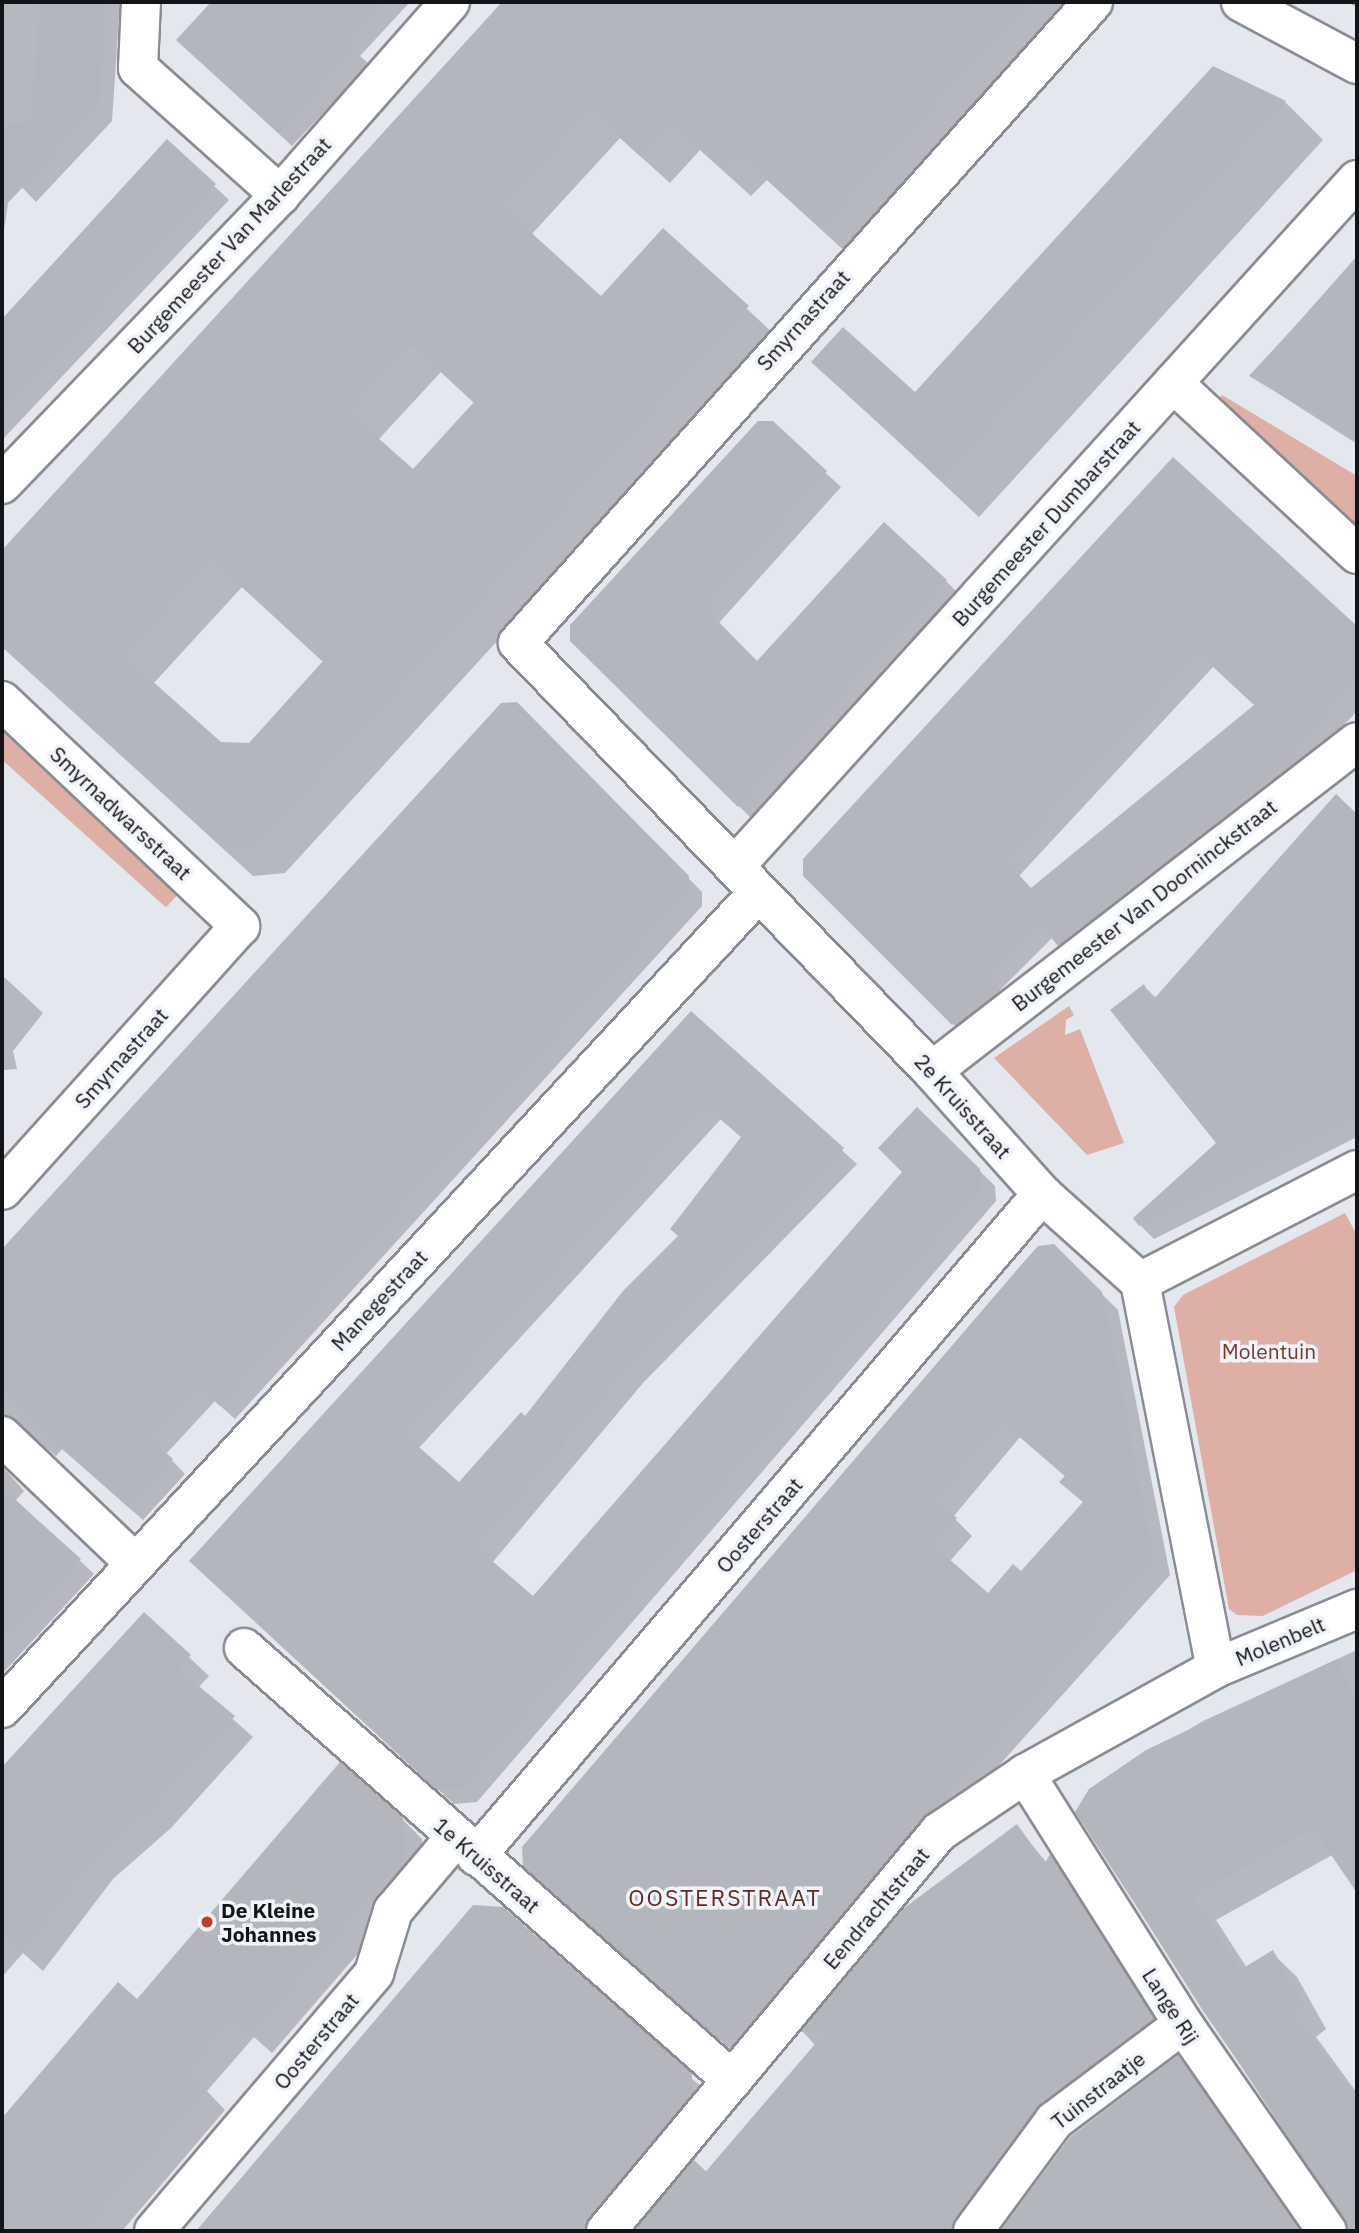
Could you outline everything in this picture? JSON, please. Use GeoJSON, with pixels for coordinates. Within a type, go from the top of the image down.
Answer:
{"type":"FeatureCollection","features":[{"type":"Feature","properties":{"kind":"street"},"geometry":{"type":"LineString","coordinates":[[141,2],[138,68],[280,195]]}},
{"type":"Feature","properties":{"kind":"street","name":"Burgemeester Van Marlestraat"},"geometry":{"type":"LineString","coordinates":[[2,484],[280,195],[450,2]]}},
{"type":"Feature","properties":{"kind":"street","name":"Smyrnastraat"},"geometry":{"type":"LineString","coordinates":[[518,643],[1093,2]]}},
{"type":"Feature","properties":{"kind":"street"},"geometry":{"type":"LineString","coordinates":[[1241,2],[1357,64]]}},
{"type":"Feature","properties":{"kind":"street","name":"Burgemeester Dumbarstraat"},"geometry":{"type":"LineString","coordinates":[[746,880],[1173,383],[1357,180]]}},
{"type":"Feature","properties":{"kind":"street"},"geometry":{"type":"LineString","coordinates":[[1173,383],[1357,554]]}},
{"type":"Feature","properties":{"kind":"street","name":"2e Kruisstraat"},"geometry":{"type":"LineString","coordinates":[[518,643],[932,1071],[1042,1194],[1140,1282]]}},
{"type":"Feature","properties":{"kind":"street","name":"Smyrnadwarsstraat"},"geometry":{"type":"LineString","coordinates":[[2,701],[240,926]]}},
{"type":"Feature","properties":{"kind":"street","name":"Burgemeester Van Doorninckstraat"},"geometry":{"type":"LineString","coordinates":[[932,1071],[1357,742]]}},
{"type":"Feature","properties":{"kind":"street","name":"Manegestraat"},"geometry":{"type":"LineString","coordinates":[[2,1708],[746,880]]}},
{"type":"Feature","properties":{"kind":"street","name":"Smyrnastraat"},"geometry":{"type":"LineString","coordinates":[[2,1190],[240,926]]}},
{"type":"Feature","properties":{"kind":"street"},"geometry":{"type":"LineString","coordinates":[[1216,1668],[1140,1282],[1357,1170]]}},
{"type":"Feature","properties":{"kind":"street","name":"Oosterstraat"},"geometry":{"type":"LineString","coordinates":[[155,2231],[374,1973],[393,1911],[465,1847],[1042,1194]]}},
{"type":"Feature","properties":{"kind":"street"},"geometry":{"type":"LineString","coordinates":[[2,1436],[135,1563]]}},
{"type":"Feature","properties":{"kind":"street","name":"Molenbelt"},"geometry":{"type":"LineString","coordinates":[[1216,1668],[1353,1618]]}},
{"type":"Feature","properties":{"kind":"street","name":"1e Kruisstraat"},"geometry":{"type":"LineString","coordinates":[[244,1648],[465,1847],[732,2080]]}},
{"type":"Feature","properties":{"kind":"street","name":"Eendrachtstraat"},"geometry":{"type":"LineString","coordinates":[[606,2231],[939,1832],[1026,1774],[1216,1668]]}},
{"type":"Feature","properties":{"kind":"street","name":"Lange Rij"},"geometry":{"type":"LineString","coordinates":[[1026,1774],[1182,2024],[1327,2231]]}},
{"type":"Feature","properties":{"kind":"street","name":"Tuinstraatje"},"geometry":{"type":"LineString","coordinates":[[973,2231],[1054,2121],[1182,2024]]}},
{"type":"Feature","properties":{"kind":"green space"},"geometry":{"type":"Polygon","coordinates":[[[1222,395],[1357,476],[1357,529],[1219,401],[1222,395]]]}},
{"type":"Feature","properties":{"kind":"green space"},"geometry":{"type":"Polygon","coordinates":[[[2,722],[185,887],[166,907],[2,760],[2,722]]]}},
{"type":"Feature","properties":{"kind":"green space"},"geometry":{"type":"Polygon","coordinates":[[[1069,1006],[1074,1015],[1066,1020],[1065,1035],[1080,1029],[1124,1143],[1087,1155],[994,1058],[1069,1006]]]}},
{"type":"Feature","properties":{"kind":"green space","name":"Molentuin"},"geometry":{"type":"Polygon","coordinates":[[[1345,1213],[1357,1235],[1357,1570],[1263,1616],[1237,1615],[1229,1609],[1174,1307],[1183,1295],[1345,1213]]]}},
{"type":"Feature","properties":{"kind":"building"},"geometry":{"type":"Polygon","coordinates":[[[40,2],[106,2],[99,107],[2,209],[2,124],[31,122],[40,2]]]}},
{"type":"Feature","properties":{"kind":"building"},"geometry":{"type":"Polygon","coordinates":[[[211,2],[384,2],[348,42],[356,49],[278,133],[176,40],[211,2]]]}},
{"type":"Feature","properties":{"kind":"building"},"geometry":{"type":"Polygon","coordinates":[[[502,2],[1029,2],[821,229],[737,153],[722,169],[671,123],[640,156],[590,110],[503,207],[601,296],[663,228],[749,306],[257,845],[223,848],[2,645],[2,551],[502,2]],[[411,345],[349,412],[413,469],[474,402],[411,345]],[[212,560],[124,656],[221,742],[249,743],[323,661],[212,560]]]}},
{"type":"Feature","properties":{"kind":"building"},"geometry":{"type":"Polygon","coordinates":[[[1213,66],[1286,101],[941,480],[811,362],[843,327],[915,392],[1213,66]]]}},
{"type":"Feature","properties":{"kind":"building"},"geometry":{"type":"Polygon","coordinates":[[[167,139],[216,184],[2,413],[2,319],[167,139]]]}},
{"type":"Feature","properties":{"kind":"building"},"geometry":{"type":"Polygon","coordinates":[[[1357,259],[1357,440],[1249,376],[1357,259]]]}},
{"type":"Feature","properties":{"kind":"building"},"geometry":{"type":"Polygon","coordinates":[[[758,421],[773,421],[827,471],[705,608],[757,661],[884,522],[947,580],[738,807],[570,641],[570,625],[758,421]]]}},
{"type":"Feature","properties":{"kind":"building"},"geometry":{"type":"Polygon","coordinates":[[[1173,457],[1357,626],[1357,680],[1291,753],[1296,757],[1058,946],[1039,922],[987,975],[1000,988],[952,1025],[803,876],[803,859],[1173,457]],[[1199,654],[1006,861],[1031,888],[1254,705],[1199,654]]]}},
{"type":"Feature","properties":{"kind":"building"},"geometry":{"type":"Polygon","coordinates":[[[517,702],[689,876],[688,891],[220,1406],[200,1388],[152,1440],[173,1459],[128,1507],[2,1393],[2,1249],[501,703],[517,702]]]}},
{"type":"Feature","properties":{"kind":"building"},"geometry":{"type":"Polygon","coordinates":[[[1336,794],[1357,814],[1357,1117],[1139,1226],[1133,1218],[1216,1143],[1110,1010],[1144,984],[1152,1001],[1336,794]]]}},
{"type":"Feature","properties":{"kind":"building"},"geometry":{"type":"Polygon","coordinates":[[[691,1011],[844,1148],[628,1368],[477,1548],[533,1596],[902,1172],[878,1148],[917,1107],[980,1169],[982,1186],[462,1788],[437,1790],[189,1561],[691,1011]],[[705,1106],[404,1434],[459,1482],[521,1412],[525,1416],[623,1291],[678,1236],[670,1229],[741,1137],[705,1106]]]}},
{"type":"Feature","properties":{"kind":"building"},"geometry":{"type":"Polygon","coordinates":[[[1054,1244],[1102,1292],[1154,1557],[942,1803],[922,1818],[739,2038],[719,2040],[523,1866],[522,1847],[1038,1246],[1054,1244]],[[1002,1422],[936,1501],[957,1518],[933,1545],[988,1593],[1013,1564],[1021,1571],[1083,1502],[1059,1482],[1065,1476],[1002,1422]]]}},
{"type":"Feature","properties":{"kind":"building"},"geometry":{"type":"Polygon","coordinates":[[[2,1488],[81,1559],[2,1640],[2,1488]]]}},
{"type":"Feature","properties":{"kind":"building"},"geometry":{"type":"Polygon","coordinates":[[[144,1612],[191,1655],[178,1669],[235,1716],[152,1809],[93,1860],[23,1953],[2,1934],[2,1767],[144,1612]]]}},
{"type":"Feature","properties":{"kind":"building"},"geometry":{"type":"Polygon","coordinates":[[[1337,1659],[1357,1703],[1357,1893],[1313,1828],[1193,1896],[1240,1970],[1273,1950],[1303,2004],[1293,2012],[1357,2098],[1357,2231],[1349,2231],[1075,1812],[1089,1789],[1146,1750],[1337,1659]]]}},
{"type":"Feature","properties":{"kind":"building"},"geometry":{"type":"Polygon","coordinates":[[[340,1762],[403,1818],[406,1856],[252,2035],[233,2019],[188,2072],[207,2089],[84,2231],[2,2231],[2,2118],[118,1982],[137,1999],[340,1762]]]}},
{"type":"Feature","properties":{"kind":"building"},"geometry":{"type":"Polygon","coordinates":[[[1017,1824],[1045,1863],[1050,1854],[1154,2019],[1037,2108],[952,2231],[634,2231],[695,2158],[696,2183],[827,2030],[800,2032],[904,1908],[1017,1824]]]}},
{"type":"Feature","properties":{"kind":"building"},"geometry":{"type":"Polygon","coordinates":[[[473,1905],[503,1907],[692,2073],[692,2093],[589,2217],[585,2231],[196,2231],[473,1905]]]}},
{"type":"Feature","properties":{"kind":"building"},"geometry":{"type":"Polygon","coordinates":[[[1178,2055],[1301,2231],[1072,2231],[1064,2224],[1054,2231],[1000,2231],[1070,2137],[1178,2055]]]}},
{"type":"Feature","properties":{"kind":"place","name":"De Kleine Johannes"},"geometry":{"type":"Point","coordinates":[207,1922]}},
{"type":"Feature","properties":{"kind":"district","name":"OOSTERSTRAAT"},"geometry":{"type":"Point","coordinates":[725,1897]}}]}
